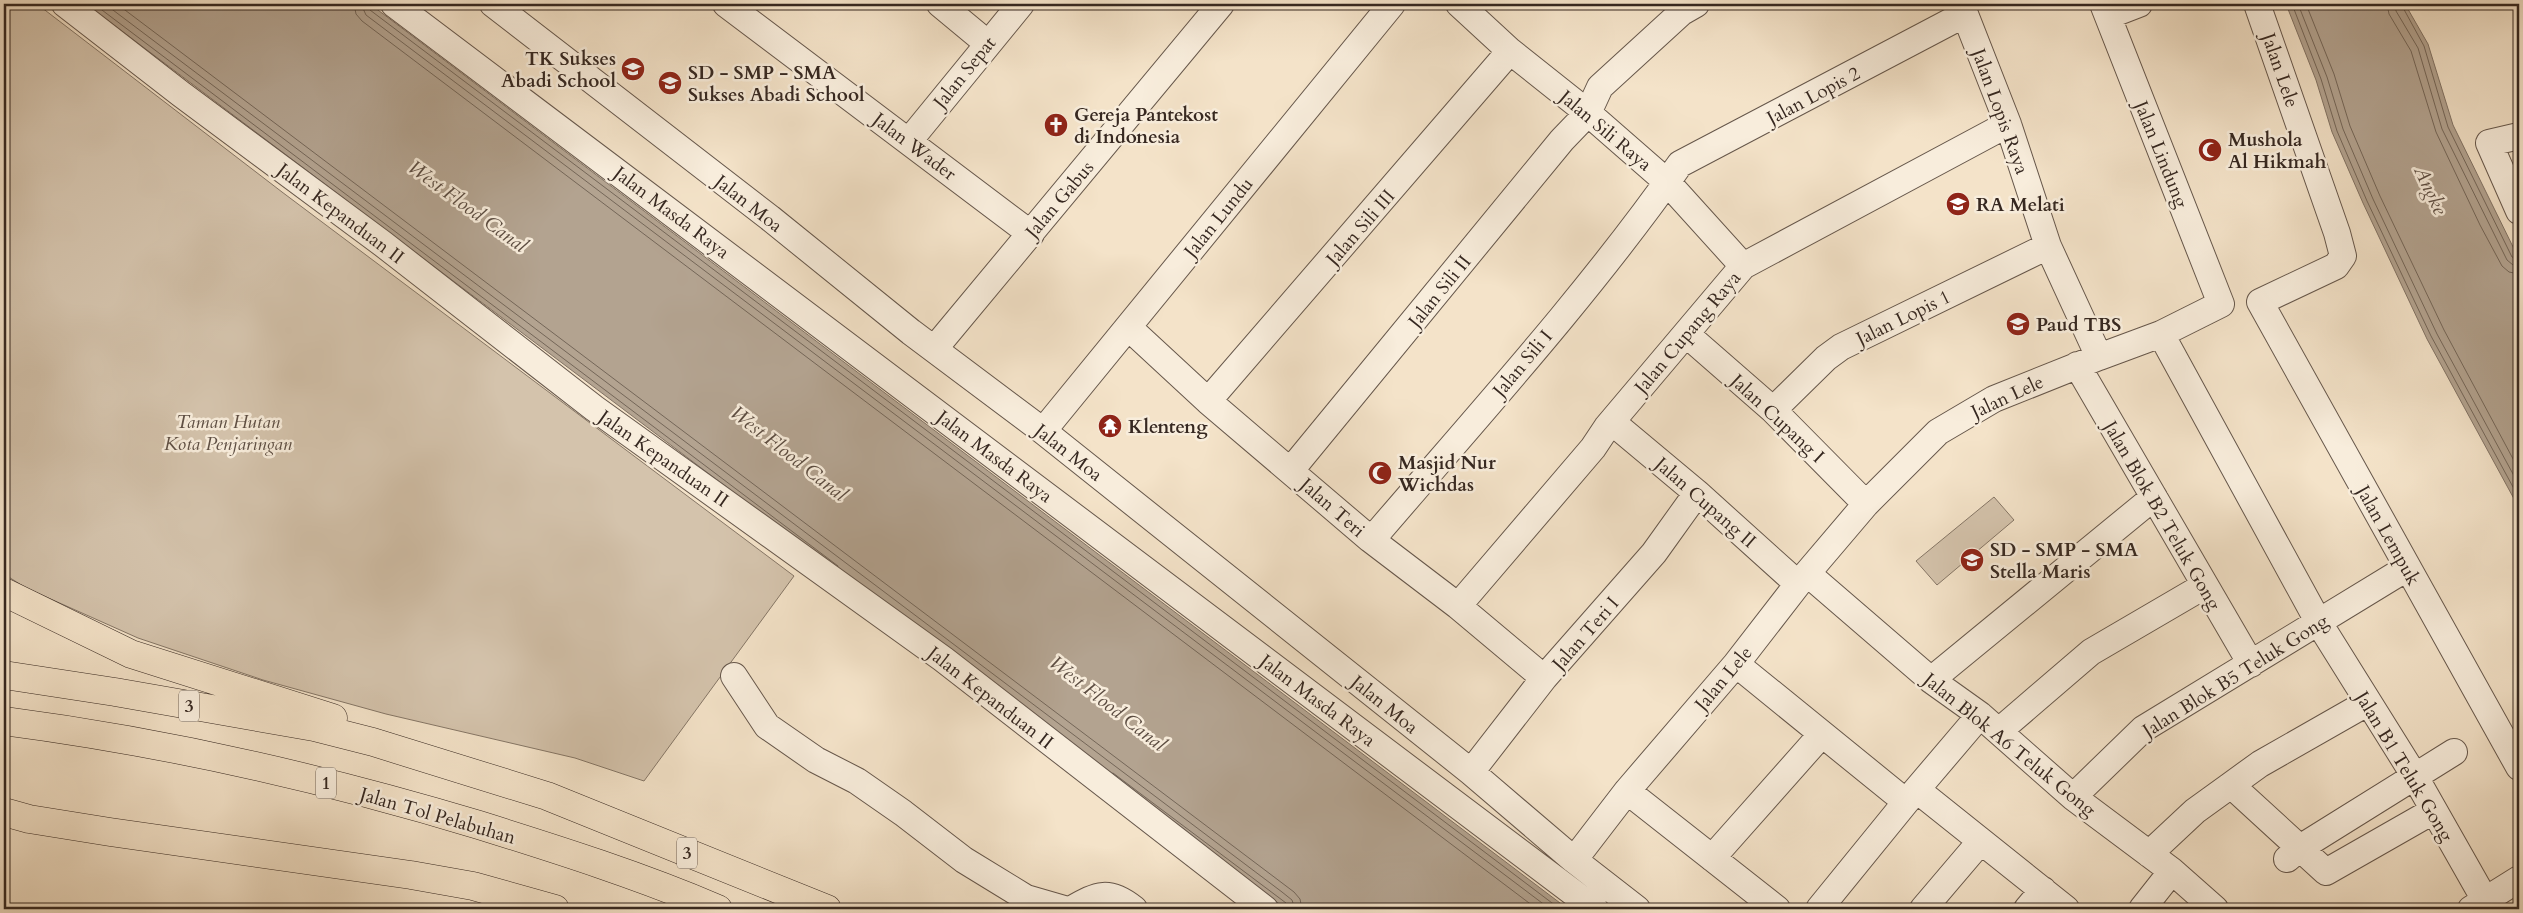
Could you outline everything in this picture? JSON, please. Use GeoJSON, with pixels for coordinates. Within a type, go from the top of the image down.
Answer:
{"type":"FeatureCollection","features":[{"type":"Feature","properties":{"kind":"highway"},"geometry":{"type":"LineString","coordinates":[[4,592],[131,654],[323,714],[338,720],[372,742]]}},
{"type":"Feature","properties":{"kind":"highway","name":"3"},"geometry":{"type":"LineString","coordinates":[[4,675],[115,692],[314,728],[372,742],[547,796],[827,909]]}},
{"type":"Feature","properties":{"kind":"highway","name":"Jalan Tol Pelabuhan"},"geometry":{"type":"LineString","coordinates":[[4,720],[107,736],[240,761],[438,813],[574,855],[718,909]]}},
{"type":"Feature","properties":{"kind":"highway"},"geometry":{"type":"LineString","coordinates":[[4,812],[29,819],[110,832],[411,875],[473,886],[555,909]]}},
{"type":"Feature","properties":{"kind":"street","name":"Jalan Kepanduan II"},"geometry":{"type":"LineString","coordinates":[[65,4],[189,100],[383,244],[594,408],[942,660],[1265,909]]}},
{"type":"Feature","properties":{"kind":"street","name":"Jalan Masda Raya"},"geometry":{"type":"LineString","coordinates":[[394,4],[1595,909]]}},
{"type":"Feature","properties":{"kind":"street","name":"Jalan Moa"},"geometry":{"type":"LineString","coordinates":[[492,4],[770,218],[911,332],[1043,431],[1470,772],[1574,860],[1637,909]]}},
{"type":"Feature","properties":{"kind":"street","name":"Jalan Wader"},"geometry":{"type":"LineString","coordinates":[[726,4],[1031,234]]}},
{"type":"Feature","properties":{"kind":"street"},"geometry":{"type":"LineString","coordinates":[[940,4],[987,43]]}},
{"type":"Feature","properties":{"kind":"street","name":"Jalan Sepat"},"geometry":{"type":"LineString","coordinates":[[908,140],[1021,4]]}},
{"type":"Feature","properties":{"kind":"street","name":"Jalan Gabus"},"geometry":{"type":"LineString","coordinates":[[934,348],[1221,4]]}},
{"type":"Feature","properties":{"kind":"street","name":"Jalan Lundu"},"geometry":{"type":"LineString","coordinates":[[1043,431],[1392,4]]}},
{"type":"Feature","properties":{"kind":"street","name":"Jalan Sili Raya"},"geometry":{"type":"LineString","coordinates":[[1459,4],[1510,51],[1588,113],[1667,182],[1743,266]]}},
{"type":"Feature","properties":{"kind":"street"},"geometry":{"type":"LineString","coordinates":[[2105,10],[2139,4]]}},
{"type":"Feature","properties":{"kind":"street","name":"Jalan Lele"},"geometry":{"type":"LineString","coordinates":[[1574,860],[1627,791],[1736,664],[1803,579],[1866,504],[1938,432],[1994,399],[2161,334],[2221,304],[2234,308],[2249,299],[2260,302],[2336,266],[2343,256],[2337,233],[2257,4]]}},
{"type":"Feature","properties":{"kind":"street","name":"Jalan Sili II"},"geometry":{"type":"LineString","coordinates":[[1291,470],[1556,148],[1588,113],[1600,87],[1683,6]]}},
{"type":"Feature","properties":{"kind":"street","name":"Jalan Lopis Raya"},"geometry":{"type":"LineString","coordinates":[[1963,9],[2008,124],[2088,361]]}},
{"type":"Feature","properties":{"kind":"street","name":"Jalan Lopis 2"},"geometry":{"type":"LineString","coordinates":[[1667,182],[1680,164],[1963,9]]}},
{"type":"Feature","properties":{"kind":"street","name":"Jalan Lindung"},"geometry":{"type":"LineString","coordinates":[[2105,10],[2221,304]]}},
{"type":"Feature","properties":{"kind":"street","name":"Jalan Sili III"},"geometry":{"type":"LineString","coordinates":[[1208,402],[1510,51]]}},
{"type":"Feature","properties":{"kind":"street","name":"Jalan Cupang Raya"},"geometry":{"type":"LineString","coordinates":[[1458,606],[1593,448],[1612,422],[1743,266],[2008,124]]}},
{"type":"Feature","properties":{"kind":"street"},"geometry":{"type":"LineString","coordinates":[[2519,136],[2489,143],[2519,210]]}},
{"type":"Feature","properties":{"kind":"street","name":"Jalan Sili I"},"geometry":{"type":"LineString","coordinates":[[1370,539],[1380,530],[1536,348],[1654,202],[1667,182]]}},
{"type":"Feature","properties":{"kind":"street","name":"Jalan Lopis 1"},"geometry":{"type":"LineString","coordinates":[[1773,410],[1826,358],[1841,347],[2048,246]]}},
{"type":"Feature","properties":{"kind":"street","name":"Jalan Lempuk"},"geometry":{"type":"LineString","coordinates":[[2260,302],[2519,767]]}},
{"type":"Feature","properties":{"kind":"street","name":"Jalan Teri"},"geometry":{"type":"LineString","coordinates":[[1128,327],[1208,402],[1291,470],[1370,539],[1458,606],[1544,678]]}},
{"type":"Feature","properties":{"kind":"street","name":"Jalan Cupang I"},"geometry":{"type":"LineString","coordinates":[[1686,334],[1773,410],[1866,504]]}},
{"type":"Feature","properties":{"kind":"street","name":"Jalan B1 Teluk Gong"},"geometry":{"type":"LineString","coordinates":[[2161,334],[2319,623],[2367,703],[2414,775],[2482,906]]}},
{"type":"Feature","properties":{"kind":"street","name":"Jalan Blok B2 Teluk Gong"},"geometry":{"type":"LineString","coordinates":[[2088,361],[2154,497],[2251,664]]}},
{"type":"Feature","properties":{"kind":"street","name":"Jalan Cupang II"},"geometry":{"type":"LineString","coordinates":[[1612,422],[1803,579]]}},
{"type":"Feature","properties":{"kind":"street","name":"Jalan Teri I"},"geometry":{"type":"LineString","coordinates":[[1470,772],[1544,678],[1654,553],[1697,493]]}},
{"type":"Feature","properties":{"kind":"street"},"geometry":{"type":"LineString","coordinates":[[1931,680],[2154,497]]}},
{"type":"Feature","properties":{"kind":"street","name":"Jalan Blok B5 Teluk Gong"},"geometry":{"type":"LineString","coordinates":[[2073,797],[2143,729],[2407,568]]}},
{"type":"Feature","properties":{"kind":"street","name":"Jalan Blok A6 Teluk Gong"},"geometry":{"type":"LineString","coordinates":[[1803,579],[1931,680],[1990,723],[2073,797],[2172,871],[2215,909]]}},
{"type":"Feature","properties":{"kind":"street"},"geometry":{"type":"LineString","coordinates":[[1819,909],[1911,796],[1990,723],[2091,652],[2204,586]]}},
{"type":"Feature","properties":{"kind":"street"},"geometry":{"type":"LineString","coordinates":[[1736,664],[1822,734],[1980,842],[2035,900],[2066,909]]}},
{"type":"Feature","properties":{"kind":"street"},"geometry":{"type":"LineString","coordinates":[[734,676],[767,726],[816,760],[857,781],[903,813],[964,860],[1026,898],[1064,909]]}},
{"type":"Feature","properties":{"kind":"street"},"geometry":{"type":"LineString","coordinates":[[2149,854],[2195,810],[2260,764],[2367,703]]}},
{"type":"Feature","properties":{"kind":"street"},"geometry":{"type":"LineString","coordinates":[[1712,858],[1822,734]]}},
{"type":"Feature","properties":{"kind":"street"},"geometry":{"type":"LineString","coordinates":[[2293,854],[2414,775],[2454,752]]}},
{"type":"Feature","properties":{"kind":"street"},"geometry":{"type":"LineString","coordinates":[[2231,785],[2293,854],[2326,872],[2433,811]]}},
{"type":"Feature","properties":{"kind":"street"},"geometry":{"type":"LineString","coordinates":[[1627,791],[1777,909]]}},
{"type":"Feature","properties":{"kind":"street"},"geometry":{"type":"LineString","coordinates":[[1923,909],[1980,842]]}},
{"type":"Feature","properties":{"kind":"street"},"geometry":{"type":"LineString","coordinates":[[2142,909],[2172,871]]}},
{"type":"Feature","properties":{"kind":"street"},"geometry":{"type":"LineString","coordinates":[[2482,906],[2519,879]]}},
{"type":"Feature","properties":{"kind":"street"},"geometry":{"type":"LineString","coordinates":[[1072,909],[1094,896],[1120,898],[1134,909]]}},
{"type":"Feature","properties":{"kind":"green space","name":"Taman Hutan Kota Penjaringan"},"geometry":{"type":"Polygon","coordinates":[[[4,4],[37,4],[282,192],[794,576],[644,781],[575,758],[386,714],[263,680],[138,638],[26,588],[4,574],[4,4]]]}},
{"type":"Feature","properties":{"kind":"green space"},"geometry":{"type":"Polygon","coordinates":[[[1994,497],[2014,520],[1937,585],[1916,561],[1994,497]]]}},
{"type":"Feature","properties":{"kind":"water","name":"West Flood Canal"},"geometry":{"type":"Polygon","coordinates":[[[86,4],[370,4],[1568,909],[1286,909],[86,4]]]}},
{"type":"Feature","properties":{"kind":"water","name":"Angke"},"geometry":{"type":"Polygon","coordinates":[[[2286,4],[2405,4],[2428,44],[2453,125],[2519,259],[2519,508],[2427,339],[2363,203],[2332,132],[2316,80],[2286,4]]]}},
{"type":"Feature","properties":{"kind":"place","name":"TK Sukses Abadi School"},"geometry":{"type":"Point","coordinates":[633,69]}},
{"type":"Feature","properties":{"kind":"place","name":"SD - SMP - SMA Sukses Abadi School"},"geometry":{"type":"Point","coordinates":[670,83]}},
{"type":"Feature","properties":{"kind":"place","name":"Gereja Pantekost di Indonesia"},"geometry":{"type":"Point","coordinates":[1056,125]}},
{"type":"Feature","properties":{"kind":"place","name":"Mushola Al Hikmah"},"geometry":{"type":"Point","coordinates":[2210,150]}},
{"type":"Feature","properties":{"kind":"place","name":"RA Melati"},"geometry":{"type":"Point","coordinates":[1958,204]}},
{"type":"Feature","properties":{"kind":"place","name":"Paud TBS"},"geometry":{"type":"Point","coordinates":[2018,324]}},
{"type":"Feature","properties":{"kind":"place","name":"Klenteng"},"geometry":{"type":"Point","coordinates":[1110,426]}},
{"type":"Feature","properties":{"kind":"place","name":"Masjid Nur Wichdas"},"geometry":{"type":"Point","coordinates":[1380,473]}},
{"type":"Feature","properties":{"kind":"place","name":"SD - SMP - SMA Stella Maris"},"geometry":{"type":"Point","coordinates":[1972,560]}}]}
